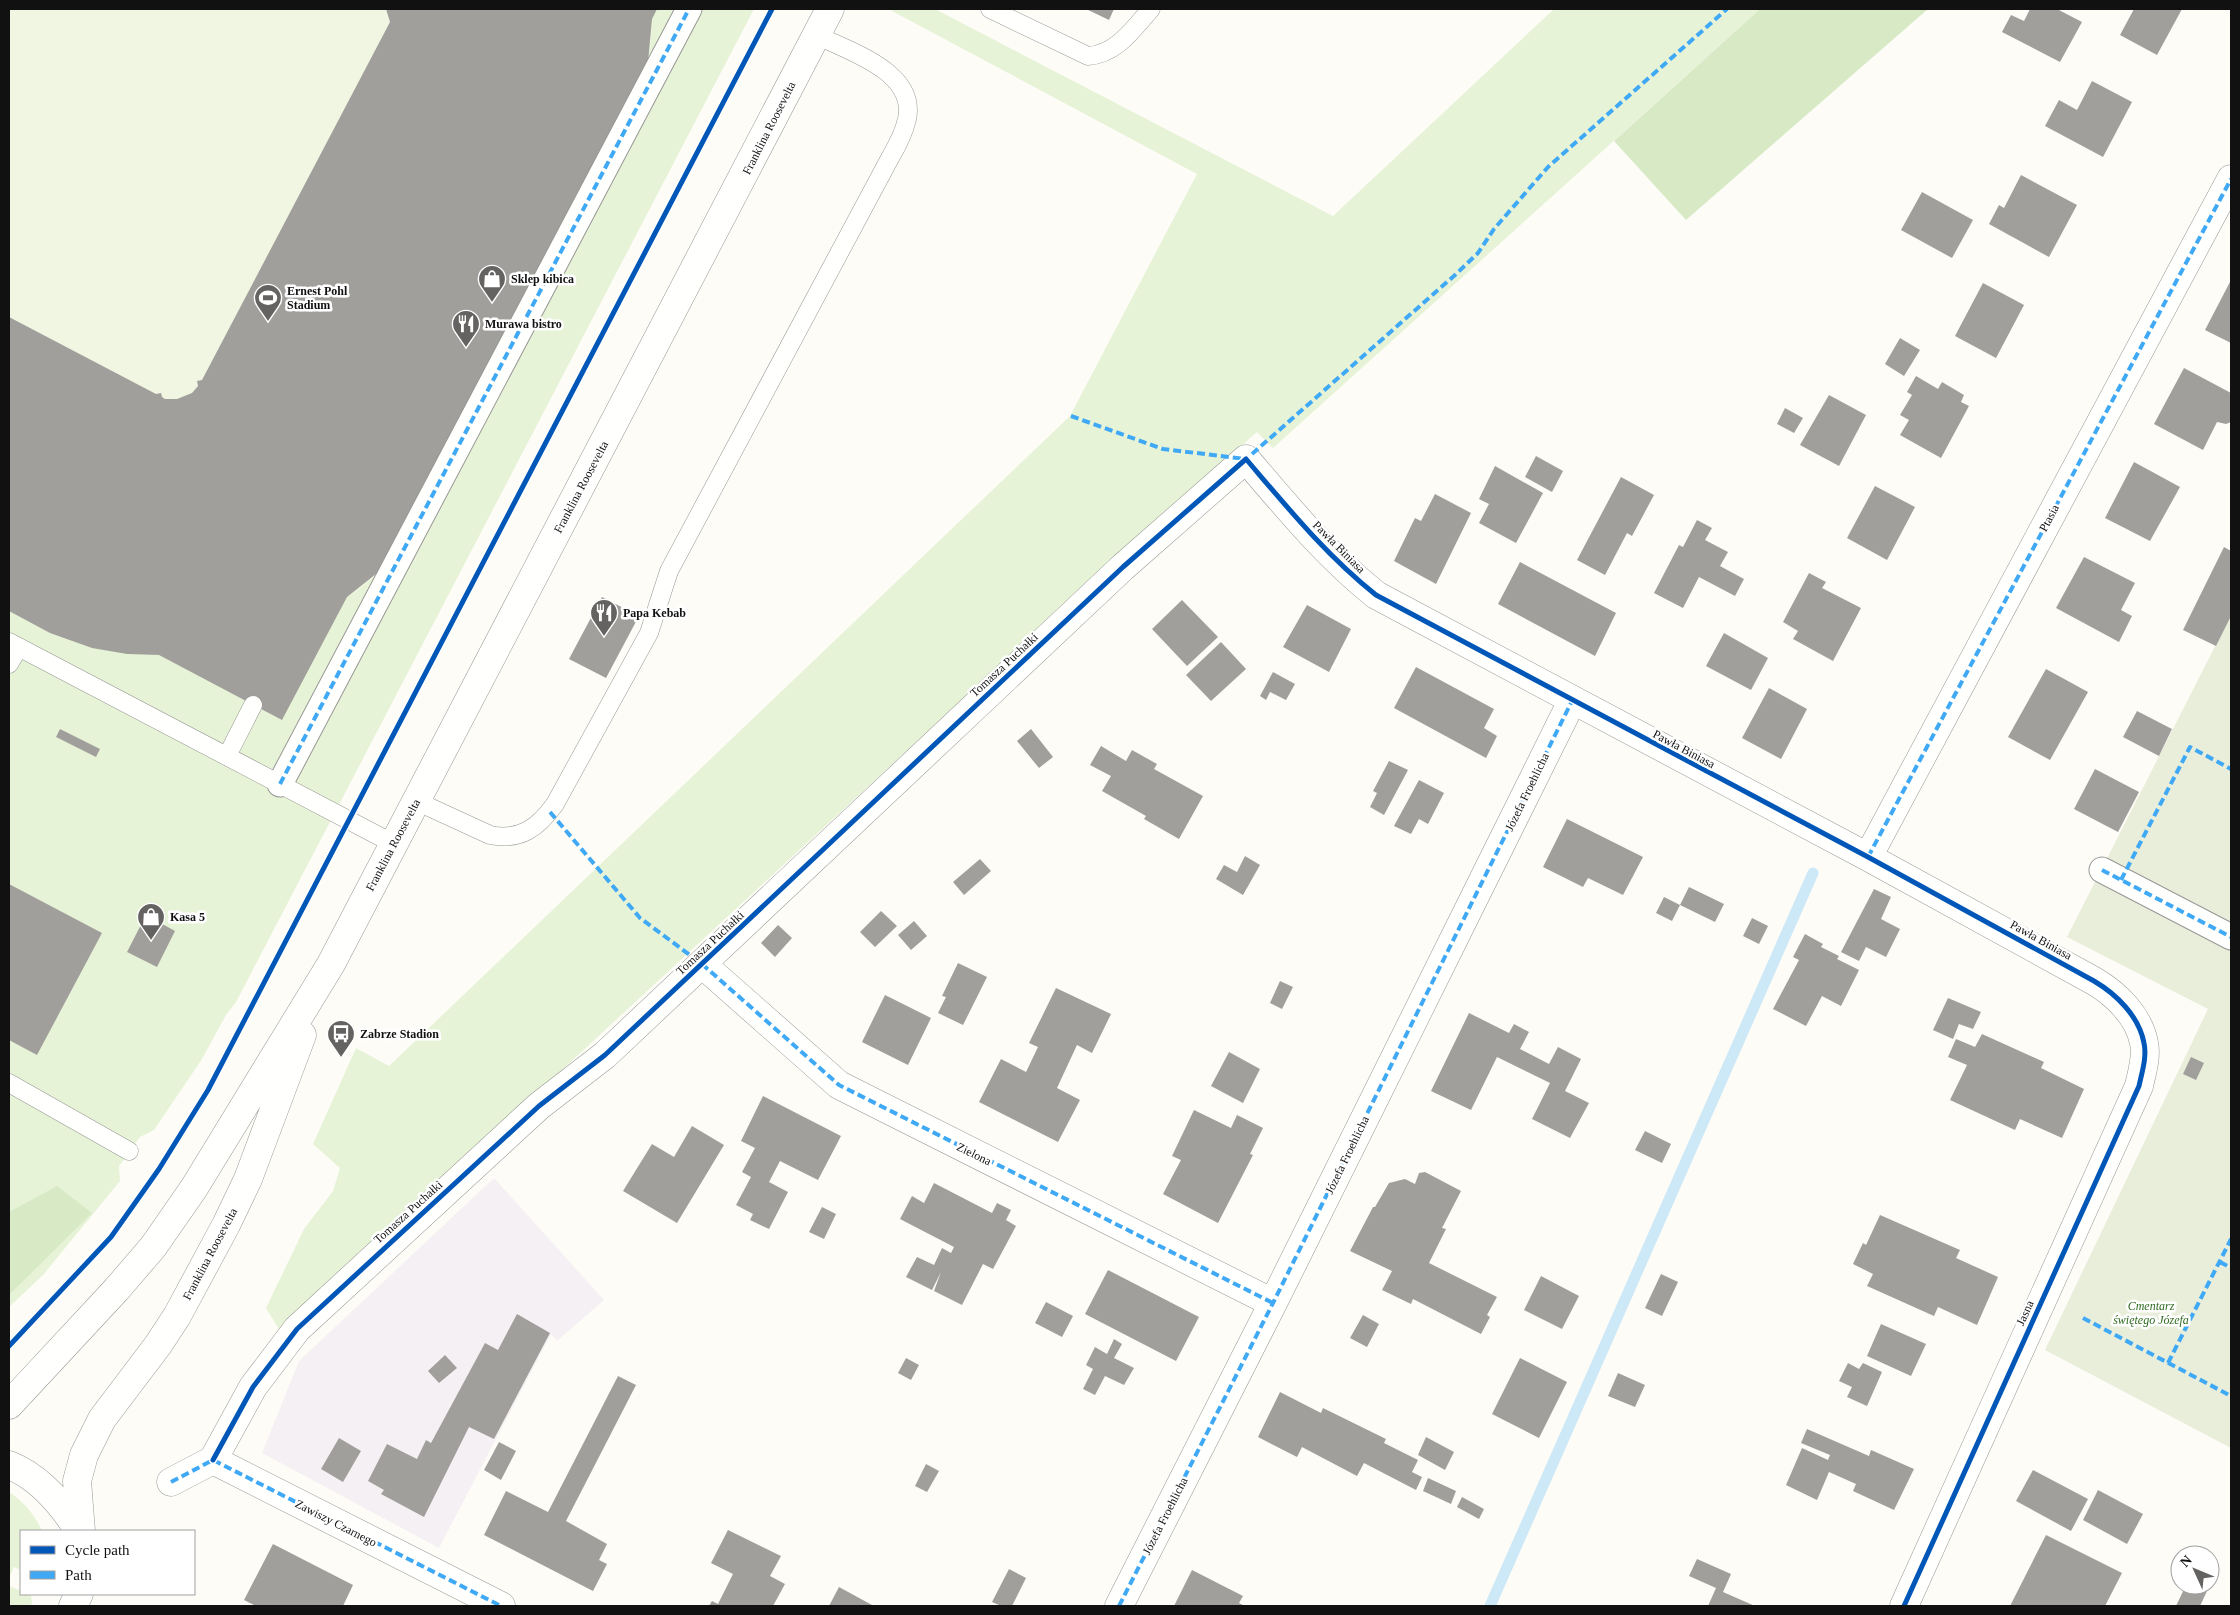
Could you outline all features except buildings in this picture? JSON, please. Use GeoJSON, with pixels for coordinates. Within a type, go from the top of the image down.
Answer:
{"type":"FeatureCollection","features":[{"type":"Feature","properties":{"kind":"street"},"geometry":{"type":"LineString","coordinates":[[280,784],[689,9]]}},
{"type":"Feature","properties":{"kind":"street","name":"Franklina Roosevelta"},"geometry":{"type":"LineString","coordinates":[[9,1405],[116,1290],[153,1247],[194,1188],[331,964],[830,9]]}},
{"type":"Feature","properties":{"kind":"street","name":"Ptasia"},"geometry":{"type":"LineString","coordinates":[[1868,857],[2231,179]]}},
{"type":"Feature","properties":{"kind":"street","name":"Pawła Biniasa"},"geometry":{"type":"LineString","coordinates":[[1246,460],[1324,550],[1347,572],[1376,594],[1572,701],[1868,857],[2110,991],[2137,1024]]}},
{"type":"Feature","properties":{"kind":"street","name":"Tomasza Puchałki"},"geometry":{"type":"LineString","coordinates":[[213,1460],[253,1387],[297,1329],[540,1106],[605,1055],[1123,567],[1246,460]]}},
{"type":"Feature","properties":{"kind":"street","name":"Józefa Froehlicha"},"geometry":{"type":"LineString","coordinates":[[1119,1606],[1273,1304],[1572,701]]}},
{"type":"Feature","properties":{"kind":"street"},"geometry":{"type":"LineString","coordinates":[[2102,870],[2231,936]]}},
{"type":"Feature","properties":{"kind":"street","name":"Franklina Roosevelta"},"geometry":{"type":"LineString","coordinates":[[80,1530],[77,1481],[84,1455],[102,1419],[158,1345],[177,1316],[226,1225],[248,1179],[290,1066],[331,964]]}},
{"type":"Feature","properties":{"kind":"street","name":"Zielona"},"geometry":{"type":"LineString","coordinates":[[702,964],[839,1085],[1273,1304]]}},
{"type":"Feature","properties":{"kind":"street","name":"Jasna"},"geometry":{"type":"LineString","coordinates":[[1904,1606],[2139,1086],[2144,1064],[2144,1044],[2137,1024]]}},
{"type":"Feature","properties":{"kind":"street"},"geometry":{"type":"LineString","coordinates":[[171,1482],[213,1460]]}},
{"type":"Feature","properties":{"kind":"street","name":"Zawiszy Czarnego"},"geometry":{"type":"LineString","coordinates":[[213,1460],[501,1606]]}},
{"type":"Feature","properties":{"kind":"street"},"geometry":{"type":"LineString","coordinates":[[9,1465],[20,1470],[46,1489],[67,1512],[79,1530]]}},
{"type":"Feature","properties":{"kind":"lane"},"geometry":{"type":"LineString","coordinates":[[990,9],[1088,56],[1100,55],[1111,50],[1151,9]]}},
{"type":"Feature","properties":{"kind":"lane"},"geometry":{"type":"LineString","coordinates":[[416,801],[490,835],[499,837],[520,835],[537,827],[560,796],[649,633],[669,571],[890,158],[908,118],[905,93],[892,75],[816,35]]}},
{"type":"Feature","properties":{"kind":"lane"},"geometry":{"type":"LineString","coordinates":[[9,664],[14,644],[394,844]]}},
{"type":"Feature","properties":{"kind":"lane"},"geometry":{"type":"LineString","coordinates":[[226,756],[253,705]]}},
{"type":"Feature","properties":{"kind":"lane"},"geometry":{"type":"LineString","coordinates":[[9,1083],[129,1151]]}},
{"type":"Feature","properties":{"kind":"shaded area"},"geometry":{"type":"Polygon","coordinates":[[[494,1178],[604,1300],[557,1341],[551,1334],[439,1548],[262,1453],[299,1361],[494,1178]]]}},
{"type":"Feature","properties":{"kind":"green space","name":"Ernest Pohl Stadium"},"geometry":{"type":"Polygon","coordinates":[[[9,9],[754,9],[236,1002],[226,1015],[202,1059],[154,1130],[140,1137],[119,1166],[120,1181],[43,1275],[9,1307],[9,9]]]}},
{"type":"Feature","properties":{"kind":"green space","name":"Ernest Pohl Stadium"},"geometry":{"type":"Polygon","coordinates":[[[9,9],[651,9],[652,30],[648,62],[382,570],[357,591],[337,604],[172,655],[127,653],[87,645],[9,611],[9,9]]]}},
{"type":"Feature","properties":{"kind":"green space"},"geometry":{"type":"Polygon","coordinates":[[[893,9],[935,9],[1333,216],[1554,9],[1760,9],[1273,448],[1257,432],[1117,556],[280,1331],[266,1308],[304,1229],[333,1191],[340,1168],[313,1144],[356,1048],[389,1066],[1070,416],[1197,174],[892,11],[893,9]]]}},
{"type":"Feature","properties":{"kind":"green space"},"geometry":{"type":"Polygon","coordinates":[[[1760,9],[1928,9],[1686,220],[1614,141],[1760,9]]]}},
{"type":"Feature","properties":{"kind":"green space","name":"Cmentarz świętego Józefa"},"geometry":{"type":"Polygon","coordinates":[[[2231,615],[2231,1448],[2045,1350],[2208,1009],[2067,937],[2231,615]]]}},
{"type":"Feature","properties":{"kind":"green space"},"geometry":{"type":"Polygon","coordinates":[[[57,1186],[92,1213],[9,1295],[9,1212],[57,1186]]]}},
{"type":"Feature","properties":{"kind":"green space"},"geometry":{"type":"Polygon","coordinates":[[[9,1492],[28,1509],[41,1530],[20,1530],[20,1570],[14,1567],[9,1578],[9,1492]]]}},
{"type":"Feature","properties":{"kind":"green space"},"geometry":{"type":"Polygon","coordinates":[[[9,1586],[20,1591],[20,1595],[31,1595],[32,1604],[30,1606],[9,1606],[9,1586]]]}},
{"type":"Feature","properties":{"kind":"waterway"},"geometry":{"type":"LineString","coordinates":[[1490,1606],[1813,873]]}},
{"type":"Feature","properties":{"kind":"marked path"},"geometry":{"type":"LineString","coordinates":[[280,784],[689,9]]}},
{"type":"Feature","properties":{"kind":"marked path"},"geometry":{"type":"LineString","coordinates":[[1243,462],[1455,275],[1478,253],[1494,229],[1548,167],[1727,9]]}},
{"type":"Feature","properties":{"kind":"marked path"},"geometry":{"type":"LineString","coordinates":[[1868,857],[2231,179]]}},
{"type":"Feature","properties":{"kind":"marked path"},"geometry":{"type":"LineString","coordinates":[[1071,416],[1163,449],[1246,459]]}},
{"type":"Feature","properties":{"kind":"marked path"},"geometry":{"type":"LineString","coordinates":[[1119,1606],[1273,1303],[1572,701]]}},
{"type":"Feature","properties":{"kind":"marked path"},"geometry":{"type":"LineString","coordinates":[[2121,880],[2190,747],[2231,769]]}},
{"type":"Feature","properties":{"kind":"marked path"},"geometry":{"type":"LineString","coordinates":[[550,812],[640,918],[702,964],[839,1085],[1273,1303]]}},
{"type":"Feature","properties":{"kind":"marked path"},"geometry":{"type":"LineString","coordinates":[[2102,870],[2231,937]]}},
{"type":"Feature","properties":{"kind":"marked path"},"geometry":{"type":"LineString","coordinates":[[2168,1363],[2231,1239]]}},
{"type":"Feature","properties":{"kind":"marked path"},"geometry":{"type":"LineString","coordinates":[[2220,1262],[2231,1268]]}},
{"type":"Feature","properties":{"kind":"marked path"},"geometry":{"type":"LineString","coordinates":[[2083,1318],[2231,1396]]}},
{"type":"Feature","properties":{"kind":"marked path"},"geometry":{"type":"LineString","coordinates":[[171,1482],[213,1460],[501,1606]]}},
{"type":"Feature","properties":{"kind":"cycle path"},"geometry":{"type":"LineString","coordinates":[[9,1346],[111,1237],[159,1169],[208,1090],[772,9]]}},
{"type":"Feature","properties":{"kind":"cycle path"},"geometry":{"type":"LineString","coordinates":[[213,1460],[253,1387],[297,1329],[539,1106],[605,1055],[1123,567],[1246,459],[1292,513],[1340,564],[1376,595],[1868,857],[2094,981],[2118,999],[2132,1015],[2141,1033],[2145,1048],[2144,1064],[2139,1086],[1904,1606]]}},
{"type":"Feature","properties":{"kind":"place","name":"Sklep kibica"},"geometry":{"type":"Point","coordinates":[492,303]}},
{"type":"Feature","properties":{"kind":"place","name":"Ernest Pohl Stadium"},"geometry":{"type":"Point","coordinates":[268,322]}},
{"type":"Feature","properties":{"kind":"place","name":"Murawa bistro"},"geometry":{"type":"Point","coordinates":[466,348]}},
{"type":"Feature","properties":{"kind":"place","name":"Papa Kebab"},"geometry":{"type":"Point","coordinates":[604,637]}},
{"type":"Feature","properties":{"kind":"place","name":"Kasa 5"},"geometry":{"type":"Point","coordinates":[151,941]}},
{"type":"Feature","properties":{"kind":"place","name":"Zabrze Stadion"},"geometry":{"type":"Point","coordinates":[341,1058]}}]}
